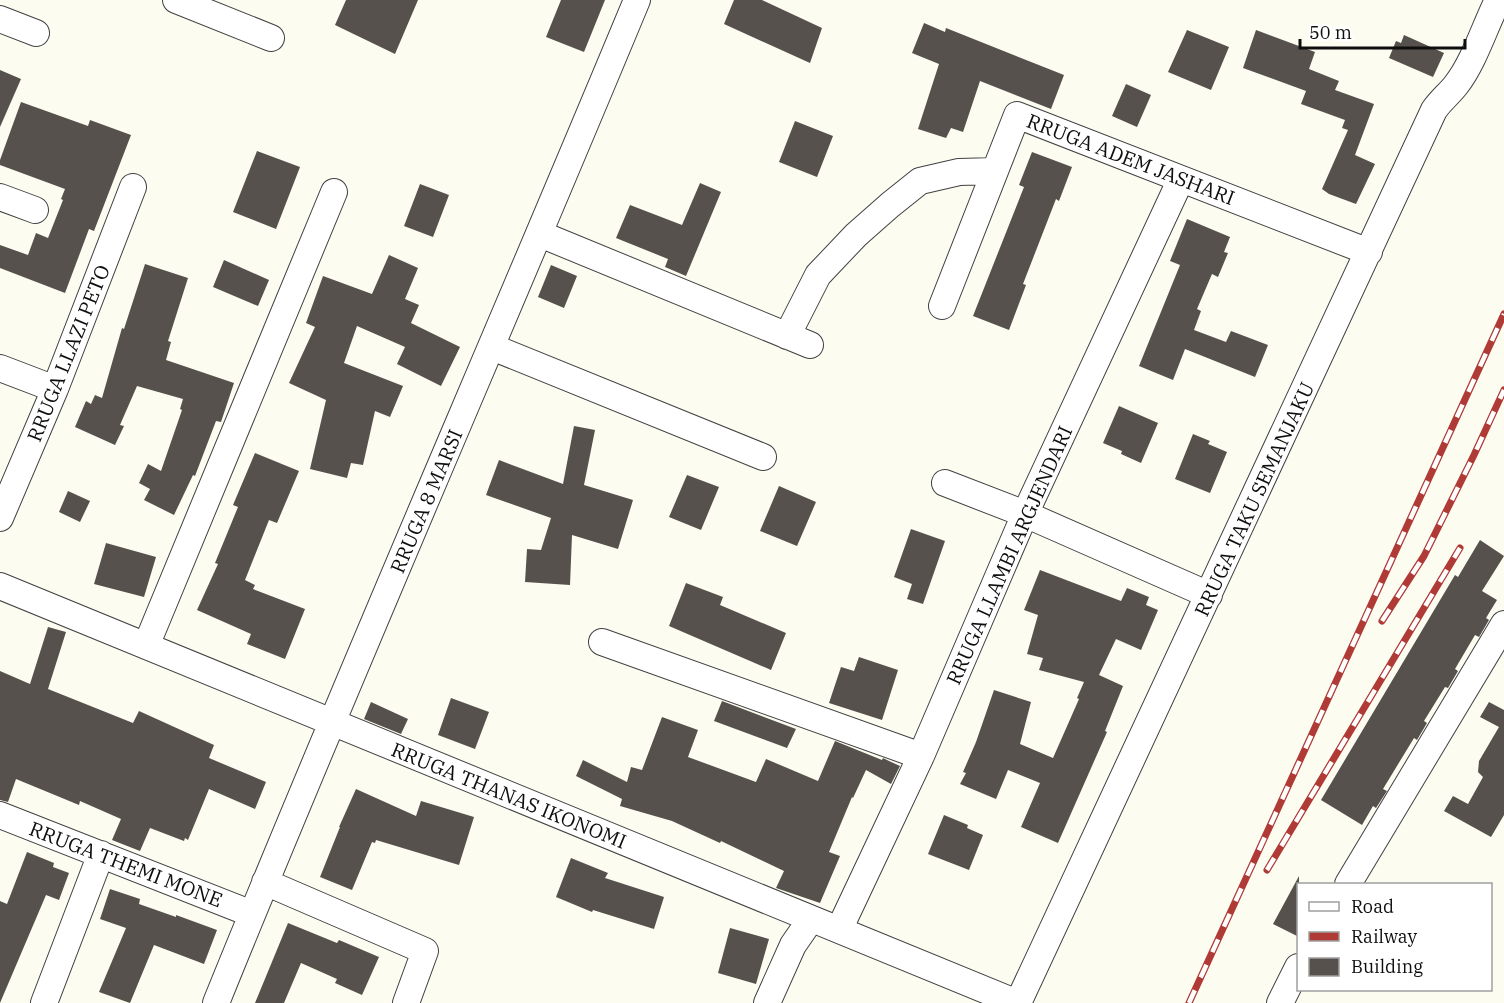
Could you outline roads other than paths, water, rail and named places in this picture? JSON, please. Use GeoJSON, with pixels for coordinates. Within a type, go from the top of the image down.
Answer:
{"type":"FeatureCollection","features":[{"type":"Feature","properties":{"kind":"street"},"geometry":{"type":"LineString","coordinates":[[176,0],[210,6],[271,38]]}},
{"type":"Feature","properties":{"kind":"street","name":"RRUGA 8 MARSI"},"geometry":{"type":"LineString","coordinates":[[216,1003],[331,722],[540,234],[636,0]]}},
{"type":"Feature","properties":{"kind":"street","name":"RRUGA TAKU SEMANJAKU"},"geometry":{"type":"LineString","coordinates":[[1018,1003],[1434,110],[1456,85],[1498,0]]}},
{"type":"Feature","properties":{"kind":"street"},"geometry":{"type":"LineString","coordinates":[[0,19],[36,33]]}},
{"type":"Feature","properties":{"kind":"street","name":"RRUGA ADEM JASHARI"},"geometry":{"type":"LineString","coordinates":[[942,306],[1017,115],[1369,252]]}},
{"type":"Feature","properties":{"kind":"street"},"geometry":{"type":"LineString","coordinates":[[540,234],[798,341],[818,275],[890,204],[920,181],[959,172],[995,171]]}},
{"type":"Feature","properties":{"kind":"street","name":"RRUGA LLAMBI ARGJENDARI"},"geometry":{"type":"LineString","coordinates":[[839,930],[921,756],[1025,514],[1181,180]]}},
{"type":"Feature","properties":{"kind":"street","name":"RRUGA LLAZI PETO"},"geometry":{"type":"LineString","coordinates":[[0,518],[55,389],[133,187]]}},
{"type":"Feature","properties":{"kind":"street"},"geometry":{"type":"LineString","coordinates":[[146,646],[334,192]]}},
{"type":"Feature","properties":{"kind":"street"},"geometry":{"type":"LineString","coordinates":[[0,197],[35,210]]}},
{"type":"Feature","properties":{"kind":"street"},"geometry":{"type":"LineString","coordinates":[[492,347],[763,457]]}},
{"type":"Feature","properties":{"kind":"street"},"geometry":{"type":"LineString","coordinates":[[0,368],[55,389]]}},
{"type":"Feature","properties":{"kind":"street"},"geometry":{"type":"LineString","coordinates":[[945,483],[1025,514],[1209,595]]}},
{"type":"Feature","properties":{"kind":"street","name":"RRUGA THANAS IKONOMI"},"geometry":{"type":"LineString","coordinates":[[0,586],[1018,1003]]}},
{"type":"Feature","properties":{"kind":"street"},"geometry":{"type":"LineString","coordinates":[[1349,883],[1504,624]]}},
{"type":"Feature","properties":{"kind":"street"},"geometry":{"type":"LineString","coordinates":[[602,642],[921,756]]}},
{"type":"Feature","properties":{"kind":"street","name":"RRUGA THEMI MONE"},"geometry":{"type":"LineString","coordinates":[[0,815],[252,914]]}},
{"type":"Feature","properties":{"kind":"street"},"geometry":{"type":"LineString","coordinates":[[44,1003],[101,854]]}},
{"type":"Feature","properties":{"kind":"street"},"geometry":{"type":"LineString","coordinates":[[265,882],[425,951],[406,1003]]}},
{"type":"Feature","properties":{"kind":"street"},"geometry":{"type":"LineString","coordinates":[[768,1003],[793,945],[811,919]]}},
{"type":"Feature","properties":{"kind":"street"},"geometry":{"type":"LineString","coordinates":[[1280,1003],[1297,971]]}},
{"type":"Feature","properties":{"kind":"railway"},"geometry":{"type":"LineString","coordinates":[[1189,1003],[1504,314]]}},
{"type":"Feature","properties":{"kind":"railway"},"geometry":{"type":"LineString","coordinates":[[1382,621],[1424,556],[1504,390]]}},
{"type":"Feature","properties":{"kind":"railway"},"geometry":{"type":"LineString","coordinates":[[1267,870],[1460,548]]}}]}
